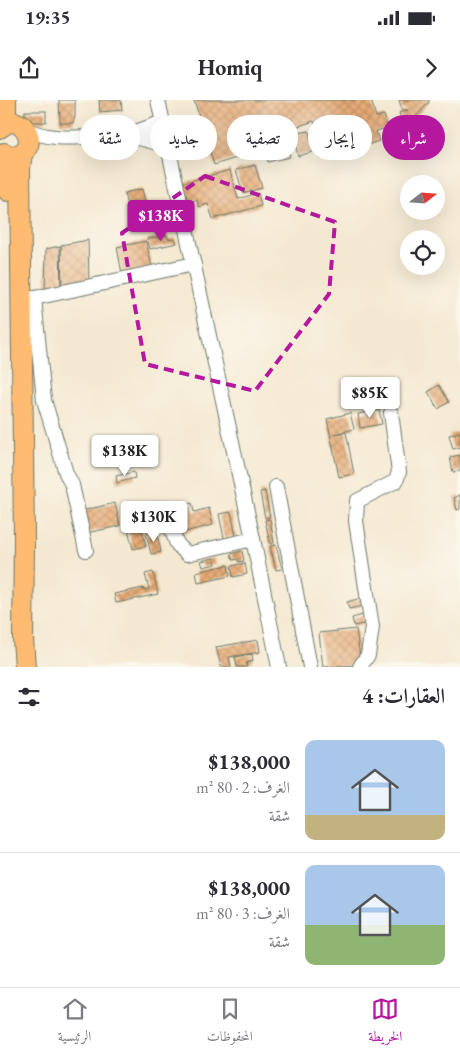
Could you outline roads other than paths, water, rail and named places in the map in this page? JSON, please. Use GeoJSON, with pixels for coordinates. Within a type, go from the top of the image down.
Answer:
{"type":"FeatureCollection","features":[{"type":"Feature","properties":{"kind":"highway"},"geometry":{"type":"LineString","coordinates":[[6,100],[6,112],[12,127],[29,136],[29,141],[13,152],[8,183],[13,548],[12,667]]}},
{"type":"Feature","properties":{"kind":"highway"},"geometry":{"type":"LineString","coordinates":[[12,127],[19,100]]}},
{"type":"Feature","properties":{"kind":"highway"},"geometry":{"type":"LineString","coordinates":[[13,152],[20,168],[28,300],[23,639],[25,667]]}},
{"type":"Feature","properties":{"kind":"street"},"geometry":{"type":"LineString","coordinates":[[158,100],[161,115]]}},
{"type":"Feature","properties":{"kind":"street"},"geometry":{"type":"LineString","coordinates":[[12,127],[49,137],[80,137]]}},
{"type":"Feature","properties":{"kind":"street"},"geometry":{"type":"LineString","coordinates":[[13,152],[49,137]]}},
{"type":"Feature","properties":{"kind":"street"},"geometry":{"type":"LineString","coordinates":[[171,160],[279,667]]}},
{"type":"Feature","properties":{"kind":"street"},"geometry":{"type":"LineString","coordinates":[[86,550],[72,486],[66,473],[44,400],[28,300],[194,264]]}},
{"type":"Feature","properties":{"kind":"street"},"geometry":{"type":"LineString","coordinates":[[360,667],[368,656],[372,627],[356,521],[357,501],[396,481],[399,472],[391,413]]}},
{"type":"Feature","properties":{"kind":"street"},"geometry":{"type":"LineString","coordinates":[[276,487],[310,667]]}},
{"type":"Feature","properties":{"kind":"street"},"geometry":{"type":"LineString","coordinates":[[171,528],[177,544],[187,554],[253,539]]}}]}
